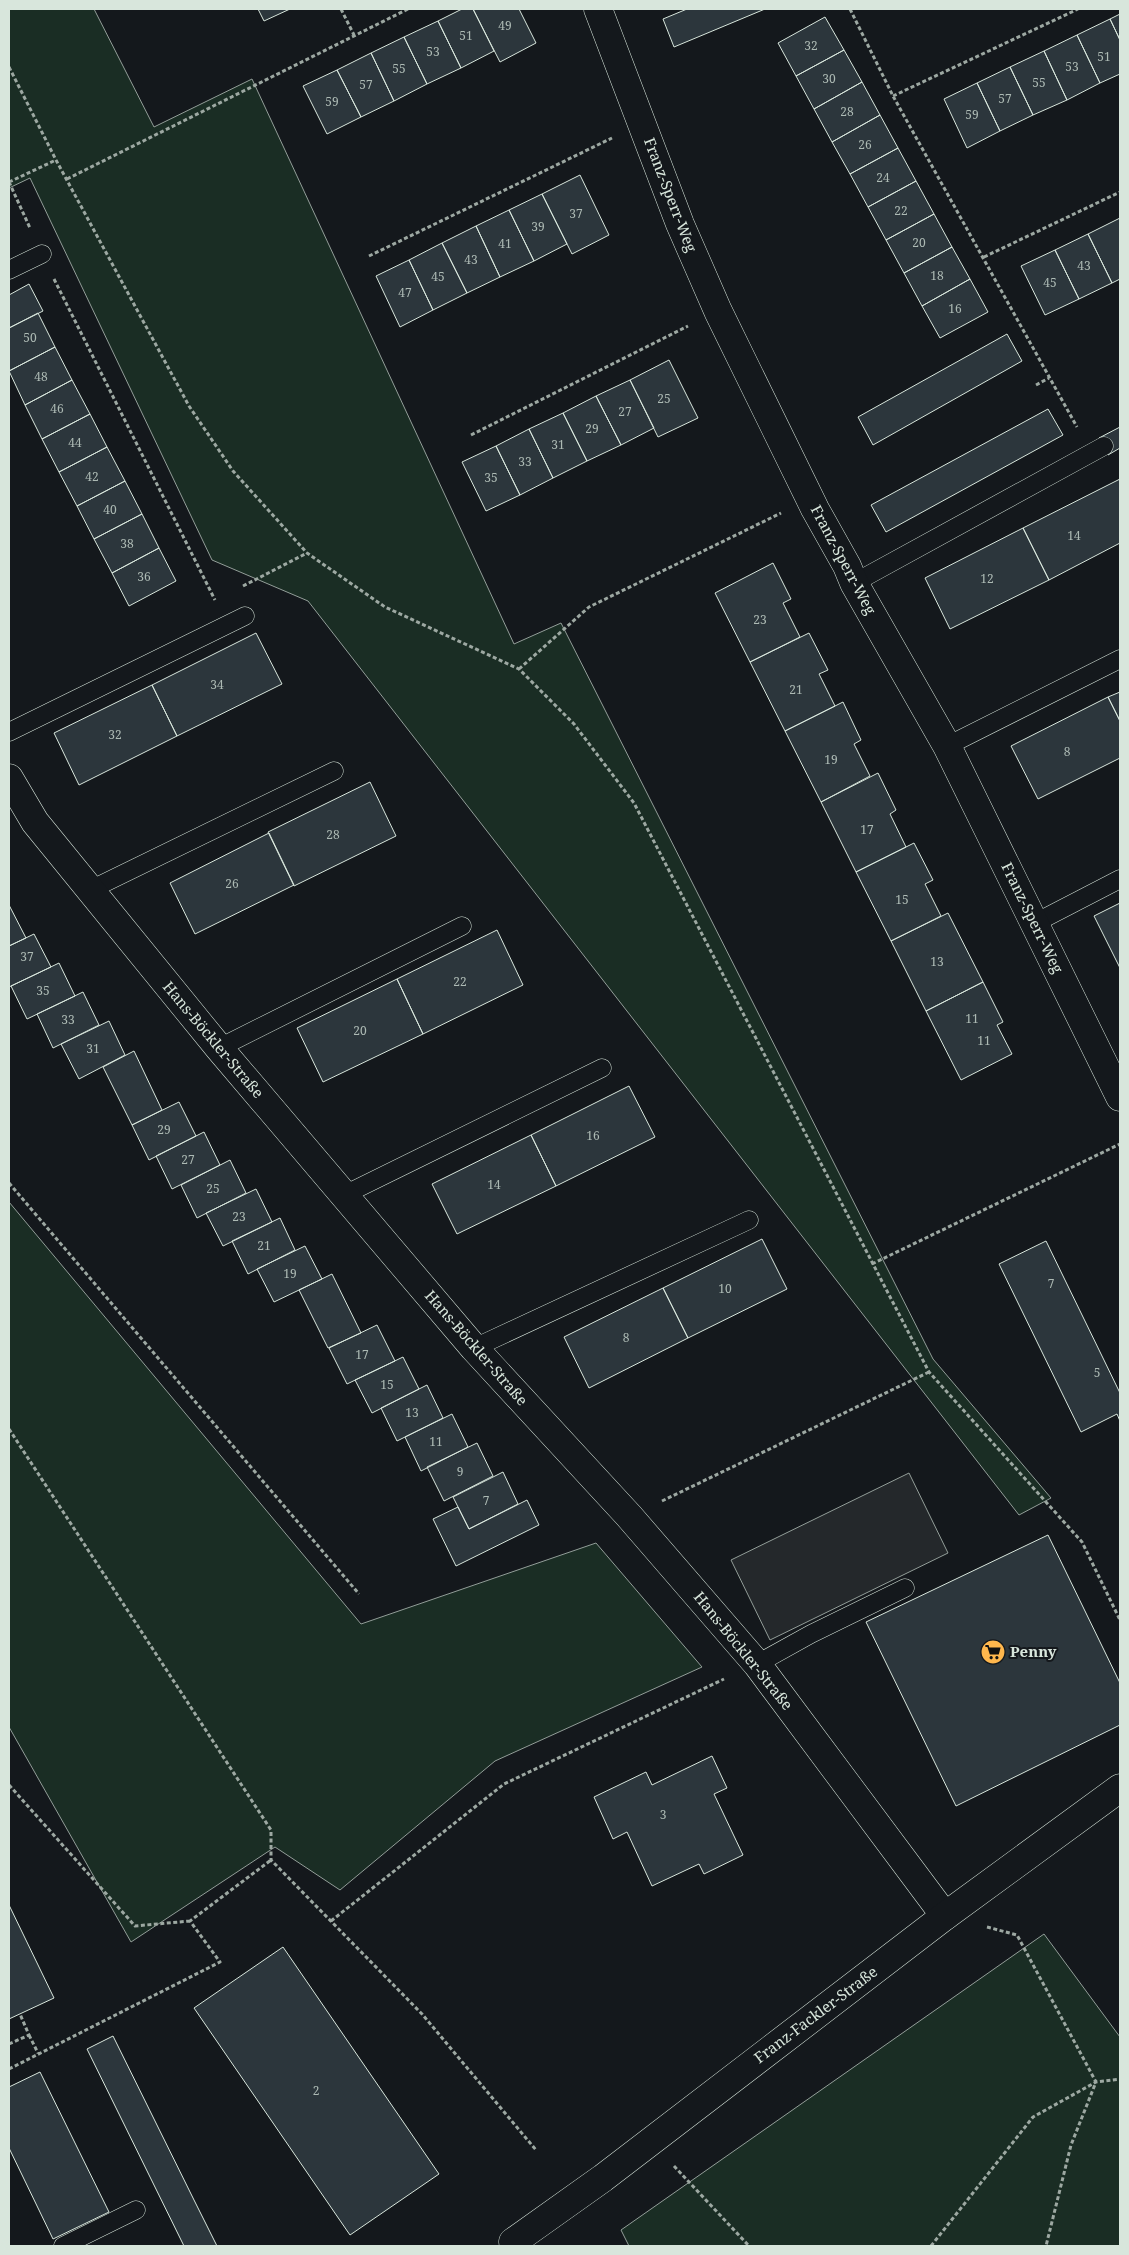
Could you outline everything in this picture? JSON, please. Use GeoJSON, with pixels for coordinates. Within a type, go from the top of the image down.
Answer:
{"type":"FeatureCollection","features":[{"type":"Feature","properties":{"kind":"street","name":"Franz-Sperr-Weg"},"geometry":{"type":"LineString","coordinates":[[598,9],[680,224],[718,311],[854,583],[947,746],[1120,1097]]}},
{"type":"Feature","properties":{"kind":"street","name":"Hans-Böckler-Straße"},"geometry":{"type":"LineString","coordinates":[[9,778],[35,822],[219,1048],[474,1348],[629,1516],[757,1664],[945,1916]]}},
{"type":"Feature","properties":{"kind":"street","name":"Franz-Fackler-Straße"},"geometry":{"type":"LineString","coordinates":[[511,2245],[651,2141],[945,1916],[1120,1788]]}},
{"type":"Feature","properties":{"kind":"lane"},"geometry":{"type":"LineString","coordinates":[[9,270],[42,254]]}},
{"type":"Feature","properties":{"kind":"lane"},"geometry":{"type":"LineString","coordinates":[[854,583],[1104,446]]}},
{"type":"Feature","properties":{"kind":"lane"},"geometry":{"type":"LineString","coordinates":[[9,732],[245,616]]}},
{"type":"Feature","properties":{"kind":"lane"},"geometry":{"type":"LineString","coordinates":[[947,746],[1120,659]]}},
{"type":"Feature","properties":{"kind":"lane"},"geometry":{"type":"LineString","coordinates":[[90,890],[334,771]]}},
{"type":"Feature","properties":{"kind":"lane"},"geometry":{"type":"LineString","coordinates":[[1034,924],[1120,879]]}},
{"type":"Feature","properties":{"kind":"lane"},"geometry":{"type":"LineString","coordinates":[[219,1048],[462,926]]}},
{"type":"Feature","properties":{"kind":"lane"},"geometry":{"type":"LineString","coordinates":[[344,1195],[602,1068]]}},
{"type":"Feature","properties":{"kind":"lane"},"geometry":{"type":"LineString","coordinates":[[474,1348],[749,1220]]}},
{"type":"Feature","properties":{"kind":"lane"},"geometry":{"type":"LineString","coordinates":[[757,1664],[811,1634],[905,1588]]}},
{"type":"Feature","properties":{"kind":"lane"},"geometry":{"type":"LineString","coordinates":[[63,2246],[136,2210]]}},
{"type":"Feature","properties":{"kind":"path"},"geometry":{"type":"LineString","coordinates":[[341,9],[354,35]]}},
{"type":"Feature","properties":{"kind":"path"},"geometry":{"type":"LineString","coordinates":[[67,179],[408,9]]}},
{"type":"Feature","properties":{"kind":"path"},"geometry":{"type":"LineString","coordinates":[[850,9],[893,96],[1079,430]]}},
{"type":"Feature","properties":{"kind":"path"},"geometry":{"type":"LineString","coordinates":[[893,96],[1078,9]]}},
{"type":"Feature","properties":{"kind":"path"},"geometry":{"type":"LineString","coordinates":[[9,67],[56,160],[189,406],[233,471],[307,554],[385,607],[519,669],[574,724],[634,803],[929,1372],[1082,1542],[1120,1620]]}},
{"type":"Feature","properties":{"kind":"path"},"geometry":{"type":"LineString","coordinates":[[369,256],[642,124]]}},
{"type":"Feature","properties":{"kind":"path"},"geometry":{"type":"LineString","coordinates":[[56,160],[9,182],[42,254],[216,600]]}},
{"type":"Feature","properties":{"kind":"path"},"geometry":{"type":"LineString","coordinates":[[984,257],[1120,192]]}},
{"type":"Feature","properties":{"kind":"path"},"geometry":{"type":"LineString","coordinates":[[471,435],[718,311]]}},
{"type":"Feature","properties":{"kind":"path"},"geometry":{"type":"LineString","coordinates":[[1036,385],[1049,378]]}},
{"type":"Feature","properties":{"kind":"path"},"geometry":{"type":"LineString","coordinates":[[519,669],[589,607],[811,498]]}},
{"type":"Feature","properties":{"kind":"path"},"geometry":{"type":"LineString","coordinates":[[872,1264],[1120,1144]]}},
{"type":"Feature","properties":{"kind":"path"},"geometry":{"type":"LineString","coordinates":[[9,1183],[359,1594]]}},
{"type":"Feature","properties":{"kind":"path"},"geometry":{"type":"LineString","coordinates":[[629,1516],[929,1372]]}},
{"type":"Feature","properties":{"kind":"path"},"geometry":{"type":"LineString","coordinates":[[9,1429],[272,1830],[271,1860],[422,2014],[536,2150]]}},
{"type":"Feature","properties":{"kind":"path"},"geometry":{"type":"LineString","coordinates":[[332,1921],[504,1784],[757,1664]]}},
{"type":"Feature","properties":{"kind":"path"},"geometry":{"type":"LineString","coordinates":[[9,1785],[135,1926],[190,1921],[271,1860]]}},
{"type":"Feature","properties":{"kind":"path"},"geometry":{"type":"LineString","coordinates":[[945,1916],[1017,1935],[1096,2082],[1071,2145],[1046,2246]]}},
{"type":"Feature","properties":{"kind":"path"},"geometry":{"type":"LineString","coordinates":[[9,2069],[220,1962],[190,1921]]}},
{"type":"Feature","properties":{"kind":"path"},"geometry":{"type":"LineString","coordinates":[[20,2014],[38,2053]]}},
{"type":"Feature","properties":{"kind":"path"},"geometry":{"type":"LineString","coordinates":[[9,2044],[29,2035]]}},
{"type":"Feature","properties":{"kind":"path"},"geometry":{"type":"LineString","coordinates":[[931,2246],[1033,2117],[1096,2082],[1120,2079]]}},
{"type":"Feature","properties":{"kind":"path"},"geometry":{"type":"LineString","coordinates":[[651,2141],[749,2246]]}},
{"type":"Feature","properties":{"kind":"green space"},"geometry":{"type":"Polygon","coordinates":[[[9,9],[94,9],[154,127],[252,79],[514,644],[561,623],[933,1359],[1051,1498],[1019,1515],[308,601],[212,560],[30,178],[9,188],[9,9]]]}},
{"type":"Feature","properties":{"kind":"green space"},"geometry":{"type":"Polygon","coordinates":[[[9,1202],[361,1624],[596,1543],[702,1667],[495,1761],[340,1890],[275,1847],[131,1942],[9,1727],[9,1202]]]}},
{"type":"Feature","properties":{"kind":"green space"},"geometry":{"type":"Polygon","coordinates":[[[1044,1934],[1120,2037],[1120,2246],[629,2246],[621,2230],[1044,1934]]]}},
{"type":"Feature","properties":{"kind":"shaded area"},"geometry":{"type":"Polygon","coordinates":[[[909,1473],[948,1553],[770,1640],[731,1560],[909,1473]]]}},
{"type":"Feature","properties":{"kind":"building"},"geometry":{"type":"Polygon","coordinates":[[[258,9],[290,9],[264,21],[258,9]]]}},
{"type":"Feature","properties":{"kind":"building"},"geometry":{"type":"Polygon","coordinates":[[[462,9],[473,9],[494,51],[461,68],[438,21],[462,9]]]}},
{"type":"Feature","properties":{"kind":"building"},"geometry":{"type":"Polygon","coordinates":[[[473,9],[519,9],[536,43],[500,62],[473,9]]]}},
{"type":"Feature","properties":{"kind":"building"},"geometry":{"type":"Polygon","coordinates":[[[687,9],[765,9],[674,47],[663,19],[687,9]]]}},
{"type":"Feature","properties":{"kind":"building"},"geometry":{"type":"Polygon","coordinates":[[[1120,14],[1120,40],[1110,19],[1120,14]]]}},
{"type":"Feature","properties":{"kind":"building"},"geometry":{"type":"Polygon","coordinates":[[[825,17],[844,50],[796,76],[778,43],[825,17]]]}},
{"type":"Feature","properties":{"kind":"building"},"geometry":{"type":"Polygon","coordinates":[[[1110,19],[1120,40],[1120,74],[1100,83],[1077,35],[1110,19]]]}},
{"type":"Feature","properties":{"kind":"building"},"geometry":{"type":"Polygon","coordinates":[[[438,21],[461,68],[427,84],[404,37],[438,21]]]}},
{"type":"Feature","properties":{"kind":"building"},"geometry":{"type":"Polygon","coordinates":[[[1077,35],[1100,83],[1067,100],[1044,51],[1077,35]]]}},
{"type":"Feature","properties":{"kind":"building"},"geometry":{"type":"Polygon","coordinates":[[[404,37],[427,84],[394,101],[371,53],[404,37]]]}},
{"type":"Feature","properties":{"kind":"building"},"geometry":{"type":"Polygon","coordinates":[[[844,50],[862,82],[814,109],[796,76],[844,50]]]}},
{"type":"Feature","properties":{"kind":"building"},"geometry":{"type":"Polygon","coordinates":[[[1044,51],[1067,100],[1033,115],[1010,67],[1044,51]]]}},
{"type":"Feature","properties":{"kind":"building"},"geometry":{"type":"Polygon","coordinates":[[[371,53],[394,101],[361,117],[337,70],[371,53]]]}},
{"type":"Feature","properties":{"kind":"building"},"geometry":{"type":"Polygon","coordinates":[[[1010,67],[1033,115],[1000,131],[977,83],[1010,67]]]}},
{"type":"Feature","properties":{"kind":"building"},"geometry":{"type":"Polygon","coordinates":[[[337,70],[361,117],[327,134],[303,86],[337,70]]]}},
{"type":"Feature","properties":{"kind":"building"},"geometry":{"type":"Polygon","coordinates":[[[862,82],[880,115],[832,142],[814,109],[862,82]]]}},
{"type":"Feature","properties":{"kind":"building"},"geometry":{"type":"Polygon","coordinates":[[[977,83],[1000,131],[967,148],[944,99],[977,83]]]}},
{"type":"Feature","properties":{"kind":"building"},"geometry":{"type":"Polygon","coordinates":[[[880,115],[898,148],[850,174],[832,142],[880,115]]]}},
{"type":"Feature","properties":{"kind":"building"},"geometry":{"type":"Polygon","coordinates":[[[898,148],[916,181],[868,207],[850,174],[898,148]]]}},
{"type":"Feature","properties":{"kind":"building"},"geometry":{"type":"Polygon","coordinates":[[[580,175],[609,235],[572,254],[542,194],[580,175]]]}},
{"type":"Feature","properties":{"kind":"building"},"geometry":{"type":"Polygon","coordinates":[[[916,181],[934,214],[886,240],[868,207],[916,181]]]}},
{"type":"Feature","properties":{"kind":"building"},"geometry":{"type":"Polygon","coordinates":[[[542,194],[567,244],[534,261],[509,210],[542,194]]]}},
{"type":"Feature","properties":{"kind":"building"},"geometry":{"type":"Polygon","coordinates":[[[509,210],[534,261],[500,277],[476,226],[509,210]]]}},
{"type":"Feature","properties":{"kind":"building"},"geometry":{"type":"Polygon","coordinates":[[[934,214],[952,247],[904,273],[886,240],[934,214]]]}},
{"type":"Feature","properties":{"kind":"building"},"geometry":{"type":"Polygon","coordinates":[[[1120,218],[1120,279],[1112,283],[1088,234],[1120,218]]]}},
{"type":"Feature","properties":{"kind":"building"},"geometry":{"type":"Polygon","coordinates":[[[476,226],[500,277],[467,293],[442,243],[476,226]]]}},
{"type":"Feature","properties":{"kind":"building"},"geometry":{"type":"Polygon","coordinates":[[[1088,234],[1112,283],[1079,299],[1055,250],[1088,234]]]}},
{"type":"Feature","properties":{"kind":"building"},"geometry":{"type":"Polygon","coordinates":[[[442,243],[467,293],[433,310],[409,260],[442,243]]]}},
{"type":"Feature","properties":{"kind":"building"},"geometry":{"type":"Polygon","coordinates":[[[952,247],[970,279],[922,306],[904,273],[952,247]]]}},
{"type":"Feature","properties":{"kind":"building"},"geometry":{"type":"Polygon","coordinates":[[[1055,250],[1079,299],[1045,315],[1021,266],[1055,250]]]}},
{"type":"Feature","properties":{"kind":"building"},"geometry":{"type":"Polygon","coordinates":[[[409,260],[433,310],[400,327],[376,276],[409,260]]]}},
{"type":"Feature","properties":{"kind":"building"},"geometry":{"type":"Polygon","coordinates":[[[970,279],[988,312],[940,338],[922,306],[970,279]]]}},
{"type":"Feature","properties":{"kind":"building"},"geometry":{"type":"Polygon","coordinates":[[[29,284],[43,311],[9,328],[9,295],[29,284]]]}},
{"type":"Feature","properties":{"kind":"building"},"geometry":{"type":"Polygon","coordinates":[[[38,313],[55,347],[9,371],[9,328],[38,313]]]}},
{"type":"Feature","properties":{"kind":"building"},"geometry":{"type":"Polygon","coordinates":[[[1007,334],[1022,361],[873,445],[858,417],[1007,334]]]}},
{"type":"Feature","properties":{"kind":"building"},"geometry":{"type":"Polygon","coordinates":[[[55,347],[72,380],[25,405],[9,371],[55,347]]]}},
{"type":"Feature","properties":{"kind":"building"},"geometry":{"type":"Polygon","coordinates":[[[669,360],[698,418],[658,437],[630,380],[669,360]]]}},
{"type":"Feature","properties":{"kind":"building"},"geometry":{"type":"Polygon","coordinates":[[[72,380],[90,414],[42,439],[25,405],[72,380]]]}},
{"type":"Feature","properties":{"kind":"building"},"geometry":{"type":"Polygon","coordinates":[[[630,380],[654,428],[621,445],[596,396],[630,380]]]}},
{"type":"Feature","properties":{"kind":"building"},"geometry":{"type":"Polygon","coordinates":[[[596,396],[621,445],[587,461],[563,413],[596,396]]]}},
{"type":"Feature","properties":{"kind":"building"},"geometry":{"type":"Polygon","coordinates":[[[1048,409],[1063,435],[886,532],[871,505],[1048,409]]]}},
{"type":"Feature","properties":{"kind":"building"},"geometry":{"type":"Polygon","coordinates":[[[563,413],[587,461],[553,478],[529,429],[563,413]]]}},
{"type":"Feature","properties":{"kind":"building"},"geometry":{"type":"Polygon","coordinates":[[[90,414],[107,447],[59,472],[42,439],[90,414]]]}},
{"type":"Feature","properties":{"kind":"building"},"geometry":{"type":"Polygon","coordinates":[[[1120,427],[1120,448],[1108,455],[1099,438],[1120,427]]]}},
{"type":"Feature","properties":{"kind":"building"},"geometry":{"type":"Polygon","coordinates":[[[529,429],[553,478],[520,495],[496,446],[529,429]]]}},
{"type":"Feature","properties":{"kind":"building"},"geometry":{"type":"Polygon","coordinates":[[[496,446],[520,495],[486,511],[462,462],[496,446]]]}},
{"type":"Feature","properties":{"kind":"building"},"geometry":{"type":"Polygon","coordinates":[[[107,447],[125,481],[77,506],[59,472],[107,447]]]}},
{"type":"Feature","properties":{"kind":"building"},"geometry":{"type":"Polygon","coordinates":[[[1120,479],[1120,543],[1049,580],[1023,528],[1120,479]]]}},
{"type":"Feature","properties":{"kind":"building"},"geometry":{"type":"Polygon","coordinates":[[[125,481],[142,514],[94,539],[77,506],[125,481]]]}},
{"type":"Feature","properties":{"kind":"building"},"geometry":{"type":"Polygon","coordinates":[[[142,514],[159,548],[112,573],[94,539],[142,514]]]}},
{"type":"Feature","properties":{"kind":"building"},"geometry":{"type":"Polygon","coordinates":[[[1023,528],[1049,580],[950,629],[925,578],[1023,528]]]}},
{"type":"Feature","properties":{"kind":"building"},"geometry":{"type":"Polygon","coordinates":[[[159,548],[176,581],[129,606],[112,573],[159,548]]]}},
{"type":"Feature","properties":{"kind":"building"},"geometry":{"type":"Polygon","coordinates":[[[773,563],[791,599],[783,603],[800,637],[750,662],[715,593],[773,563]]]}},
{"type":"Feature","properties":{"kind":"building"},"geometry":{"type":"Polygon","coordinates":[[[256,633],[282,684],[177,736],[152,685],[256,633]]]}},
{"type":"Feature","properties":{"kind":"building"},"geometry":{"type":"Polygon","coordinates":[[[809,633],[828,670],[819,674],[835,706],[785,731],[750,662],[809,633]]]}},
{"type":"Feature","properties":{"kind":"building"},"geometry":{"type":"Polygon","coordinates":[[[152,685],[177,736],[79,785],[54,733],[152,685]]]}},
{"type":"Feature","properties":{"kind":"building"},"geometry":{"type":"Polygon","coordinates":[[[1120,692],[1120,721],[1108,697],[1120,692]]]}},
{"type":"Feature","properties":{"kind":"building"},"geometry":{"type":"Polygon","coordinates":[[[1108,697],[1120,721],[1120,758],[1038,799],[1011,746],[1108,697]]]}},
{"type":"Feature","properties":{"kind":"building"},"geometry":{"type":"Polygon","coordinates":[[[843,702],[861,740],[854,744],[870,776],[821,802],[785,731],[843,702]]]}},
{"type":"Feature","properties":{"kind":"building"},"geometry":{"type":"Polygon","coordinates":[[[878,773],[896,810],[890,814],[906,847],[856,872],[821,802],[878,773]]]}},
{"type":"Feature","properties":{"kind":"building"},"geometry":{"type":"Polygon","coordinates":[[[370,782],[396,836],[294,886],[268,832],[370,782]]]}},
{"type":"Feature","properties":{"kind":"building"},"geometry":{"type":"Polygon","coordinates":[[[269,833],[294,885],[195,934],[170,883],[269,833]]]}},
{"type":"Feature","properties":{"kind":"building"},"geometry":{"type":"Polygon","coordinates":[[[914,843],[933,880],[925,884],[941,916],[891,941],[856,872],[914,843]]]}},
{"type":"Feature","properties":{"kind":"building"},"geometry":{"type":"Polygon","coordinates":[[[1120,903],[1120,968],[1094,916],[1120,903]]]}},
{"type":"Feature","properties":{"kind":"building"},"geometry":{"type":"Polygon","coordinates":[[[9,905],[26,938],[9,946],[9,905]]]}},
{"type":"Feature","properties":{"kind":"building"},"geometry":{"type":"Polygon","coordinates":[[[948,913],[983,982],[926,1011],[891,941],[948,913]]]}},
{"type":"Feature","properties":{"kind":"building"},"geometry":{"type":"Polygon","coordinates":[[[497,930],[523,985],[423,1034],[397,979],[497,930]]]}},
{"type":"Feature","properties":{"kind":"building"},"geometry":{"type":"Polygon","coordinates":[[[34,934],[51,967],[9,987],[9,946],[34,934]]]}},
{"type":"Feature","properties":{"kind":"building"},"geometry":{"type":"Polygon","coordinates":[[[59,963],[75,996],[27,1019],[11,986],[59,963]]]}},
{"type":"Feature","properties":{"kind":"building"},"geometry":{"type":"Polygon","coordinates":[[[397,979],[423,1034],[323,1082],[297,1028],[397,979]]]}},
{"type":"Feature","properties":{"kind":"building"},"geometry":{"type":"Polygon","coordinates":[[[983,982],[1003,1022],[997,1025],[1012,1054],[961,1080],[926,1011],[983,982]]]}},
{"type":"Feature","properties":{"kind":"building"},"geometry":{"type":"Polygon","coordinates":[[[83,992],[99,1025],[53,1048],[37,1014],[83,992]]]}},
{"type":"Feature","properties":{"kind":"building"},"geometry":{"type":"Polygon","coordinates":[[[109,1021],[125,1055],[79,1079],[61,1044],[109,1021]]]}},
{"type":"Feature","properties":{"kind":"building"},"geometry":{"type":"Polygon","coordinates":[[[134,1051],[162,1110],[132,1125],[103,1067],[134,1051]]]}},
{"type":"Feature","properties":{"kind":"building"},"geometry":{"type":"Polygon","coordinates":[[[629,1086],[655,1137],[556,1186],[531,1135],[629,1086]]]}},
{"type":"Feature","properties":{"kind":"building"},"geometry":{"type":"Polygon","coordinates":[[[179,1102],[196,1136],[149,1160],[132,1125],[179,1102]]]}},
{"type":"Feature","properties":{"kind":"building"},"geometry":{"type":"Polygon","coordinates":[[[204,1132],[220,1165],[172,1189],[156,1156],[204,1132]]]}},
{"type":"Feature","properties":{"kind":"building"},"geometry":{"type":"Polygon","coordinates":[[[531,1135],[556,1186],[457,1234],[432,1184],[531,1135]]]}},
{"type":"Feature","properties":{"kind":"building"},"geometry":{"type":"Polygon","coordinates":[[[230,1160],[246,1193],[197,1218],[181,1185],[230,1160]]]}},
{"type":"Feature","properties":{"kind":"building"},"geometry":{"type":"Polygon","coordinates":[[[256,1189],[272,1222],[223,1246],[206,1213],[256,1189]]]}},
{"type":"Feature","properties":{"kind":"building"},"geometry":{"type":"Polygon","coordinates":[[[280,1218],[295,1250],[248,1274],[232,1241],[280,1218]]]}},
{"type":"Feature","properties":{"kind":"building"},"geometry":{"type":"Polygon","coordinates":[[[762,1239],[787,1289],[688,1338],[663,1288],[762,1239]]]}},
{"type":"Feature","properties":{"kind":"building"},"geometry":{"type":"Polygon","coordinates":[[[1046,1241],[1120,1393],[1120,1421],[1117,1414],[1081,1432],[999,1264],[1046,1241]]]}},
{"type":"Feature","properties":{"kind":"building"},"geometry":{"type":"Polygon","coordinates":[[[305,1246],[322,1279],[274,1302],[257,1269],[305,1246]]]}},
{"type":"Feature","properties":{"kind":"building"},"geometry":{"type":"Polygon","coordinates":[[[332,1274],[361,1333],[328,1348],[299,1290],[332,1274]]]}},
{"type":"Feature","properties":{"kind":"building"},"geometry":{"type":"Polygon","coordinates":[[[663,1288],[688,1338],[589,1388],[564,1337],[663,1288]]]}},
{"type":"Feature","properties":{"kind":"building"},"geometry":{"type":"Polygon","coordinates":[[[377,1325],[395,1361],[347,1384],[329,1348],[377,1325]]]}},
{"type":"Feature","properties":{"kind":"building"},"geometry":{"type":"Polygon","coordinates":[[[403,1357],[419,1389],[372,1413],[355,1380],[403,1357]]]}},
{"type":"Feature","properties":{"kind":"building"},"geometry":{"type":"Polygon","coordinates":[[[427,1385],[443,1418],[397,1441],[381,1408],[427,1385]]]}},
{"type":"Feature","properties":{"kind":"building"},"geometry":{"type":"Polygon","coordinates":[[[452,1414],[468,1447],[421,1471],[405,1437],[452,1414]]]}},
{"type":"Feature","properties":{"kind":"building"},"geometry":{"type":"Polygon","coordinates":[[[477,1443],[493,1476],[444,1501],[427,1467],[477,1443]]]}},
{"type":"Feature","properties":{"kind":"building"},"geometry":{"type":"Polygon","coordinates":[[[503,1472],[518,1504],[469,1529],[453,1497],[503,1472]]]}},
{"type":"Feature","properties":{"kind":"building"},"geometry":{"type":"Polygon","coordinates":[[[527,1500],[539,1525],[456,1566],[433,1519],[458,1507],[469,1529],[527,1500]]]}},
{"type":"Feature","properties":{"kind":"building","name":"Penny"},"geometry":{"type":"Polygon","coordinates":[[[1048,1535],[1120,1683],[1120,1725],[956,1806],[866,1622],[1048,1535]]]}},
{"type":"Feature","properties":{"kind":"building"},"geometry":{"type":"Polygon","coordinates":[[[712,1756],[727,1788],[714,1794],[743,1855],[704,1874],[699,1864],[652,1886],[627,1832],[613,1839],[594,1797],[646,1772],[652,1785],[712,1756]]]}},
{"type":"Feature","properties":{"kind":"building"},"geometry":{"type":"Polygon","coordinates":[[[9,1905],[54,1998],[9,2019],[9,1905]]]}},
{"type":"Feature","properties":{"kind":"building"},"geometry":{"type":"Polygon","coordinates":[[[283,1947],[439,2174],[350,2235],[194,2008],[283,1947]]]}},
{"type":"Feature","properties":{"kind":"building"},"geometry":{"type":"Polygon","coordinates":[[[113,2036],[217,2246],[184,2246],[87,2049],[113,2036]]]}},
{"type":"Feature","properties":{"kind":"building"},"geometry":{"type":"Polygon","coordinates":[[[40,2072],[109,2212],[53,2239],[9,2148],[9,2087],[40,2072]]]}},
{"type":"Feature","properties":{"kind":"place","name":"Penny"},"geometry":{"type":"Point","coordinates":[993,1652]}}]}
